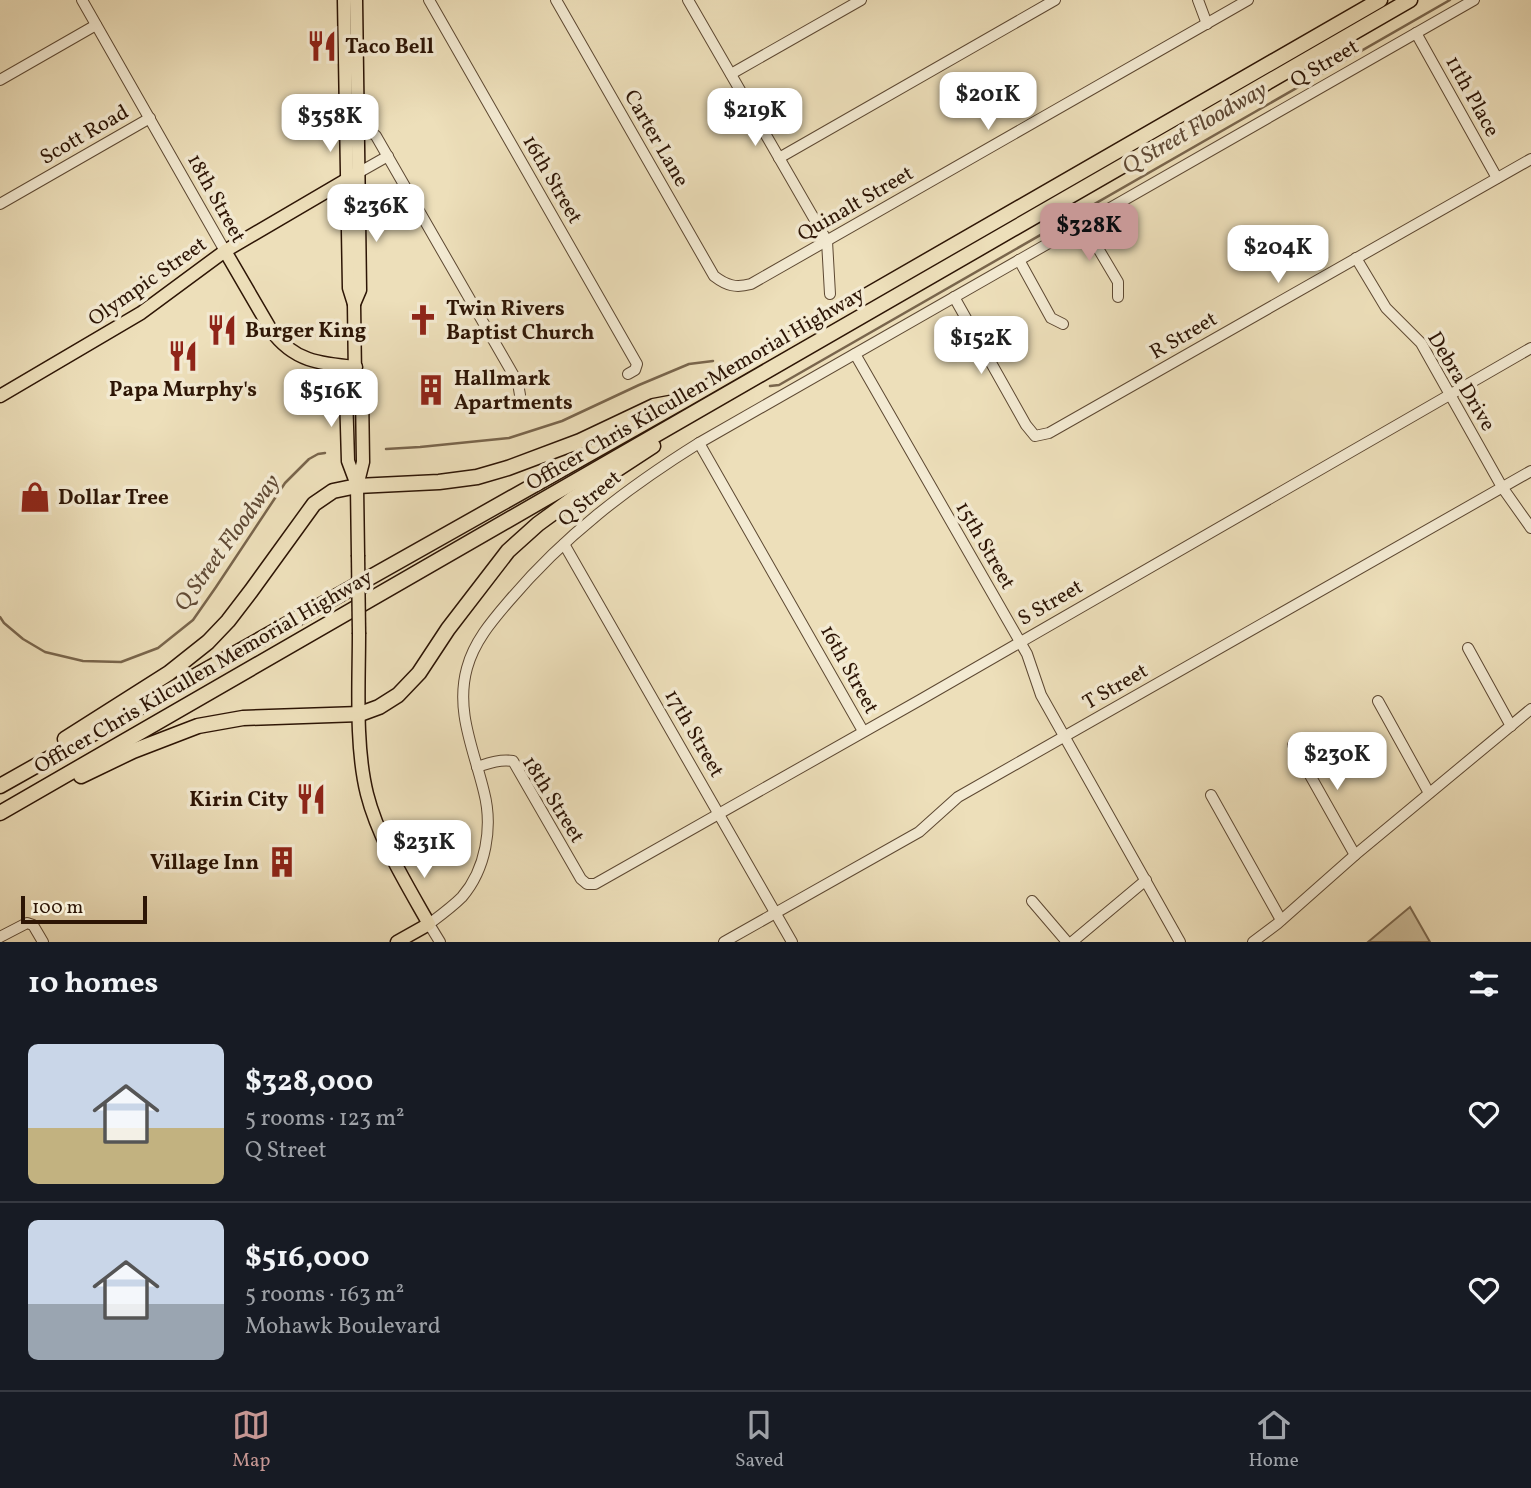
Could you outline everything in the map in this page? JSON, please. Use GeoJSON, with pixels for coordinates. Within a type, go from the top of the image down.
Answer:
{"type":"FeatureCollection","features":[{"type":"Feature","properties":{"kind":"highway","name":"Officer Chris Kilcullen Memorial Highway"},"geometry":{"type":"LineString","coordinates":[[0,786],[685,400],[1380,0]]}},
{"type":"Feature","properties":{"kind":"highway","name":"Officer Chris Kilcullen Memorial Highway"},"geometry":{"type":"LineString","coordinates":[[0,813],[1410,0]]}},
{"type":"Feature","properties":{"kind":"highway"},"geometry":{"type":"LineString","coordinates":[[0,780],[145,689],[194,654],[228,621],[314,505],[333,491],[357,486],[439,482],[477,477],[580,441],[654,406],[685,400]]}},
{"type":"Feature","properties":{"kind":"highway"},"geometry":{"type":"LineString","coordinates":[[0,813],[133,751],[198,726],[243,718],[360,714],[379,708],[398,695],[419,673],[448,629],[508,551],[538,524],[575,497],[666,438],[681,420]]}},
{"type":"Feature","properties":{"kind":"main road"},"geometry":{"type":"LineString","coordinates":[[344,0],[352,176],[349,288],[354,304],[356,372],[346,393],[348,461],[357,486],[359,738],[366,793],[374,819],[429,924],[397,942]]}},
{"type":"Feature","properties":{"kind":"main road"},"geometry":{"type":"LineString","coordinates":[[352,176],[358,129],[356,0]]}},
{"type":"Feature","properties":{"kind":"main road","name":"Olympic Street"},"geometry":{"type":"LineString","coordinates":[[0,396],[141,313],[225,251],[352,176]]}},
{"type":"Feature","properties":{"kind":"main road","name":"18th Street"},"geometry":{"type":"LineString","coordinates":[[225,251],[278,340],[290,351],[312,361],[356,372]]}},
{"type":"Feature","properties":{"kind":"street","name":"18th Street"},"geometry":{"type":"LineString","coordinates":[[82,0],[225,251]]}},
{"type":"Feature","properties":{"kind":"street","name":"16th Street"},"geometry":{"type":"LineString","coordinates":[[429,0],[637,364],[635,370],[628,374]]}},
{"type":"Feature","properties":{"kind":"street","name":"Carter Lane"},"geometry":{"type":"LineString","coordinates":[[556,0],[714,276],[724,284],[734,287]]}},
{"type":"Feature","properties":{"kind":"street"},"geometry":{"type":"LineString","coordinates":[[688,0],[827,241],[830,294]]}},
{"type":"Feature","properties":{"kind":"street"},"geometry":{"type":"LineString","coordinates":[[731,74],[861,0]]}},
{"type":"Feature","properties":{"kind":"street"},"geometry":{"type":"LineString","coordinates":[[779,158],[1055,0]]}},
{"type":"Feature","properties":{"kind":"street"},"geometry":{"type":"LineString","coordinates":[[1198,0],[1207,24]]}},
{"type":"Feature","properties":{"kind":"street","name":"Quinalt Street"},"geometry":{"type":"LineString","coordinates":[[734,287],[751,284],[1248,0]]}},
{"type":"Feature","properties":{"kind":"street","name":"Q Street"},"geometry":{"type":"LineString","coordinates":[[429,924],[448,910],[472,882],[483,858],[488,833],[485,793],[465,725],[463,706],[467,667],[476,644],[522,586],[592,518],[630,488],[699,443],[1474,0]]}},
{"type":"Feature","properties":{"kind":"street"},"geometry":{"type":"LineString","coordinates":[[0,80],[96,24]]}},
{"type":"Feature","properties":{"kind":"street","name":"11th Place"},"geometry":{"type":"LineString","coordinates":[[1416,33],[1497,178]]}},
{"type":"Feature","properties":{"kind":"street","name":"Scott Road"},"geometry":{"type":"LineString","coordinates":[[0,204],[150,118]]}},
{"type":"Feature","properties":{"kind":"street"},"geometry":{"type":"LineString","coordinates":[[358,129],[373,132],[388,156],[518,383],[520,395]]}},
{"type":"Feature","properties":{"kind":"street","name":"Olympic Street"},"geometry":{"type":"LineString","coordinates":[[352,176],[388,156]]}},
{"type":"Feature","properties":{"kind":"street","name":"R Street"},"geometry":{"type":"LineString","coordinates":[[954,297],[1026,425],[1035,436],[1049,433],[1531,159]]}},
{"type":"Feature","properties":{"kind":"street"},"geometry":{"type":"LineString","coordinates":[[1083,223],[1118,282],[1118,297]]}},
{"type":"Feature","properties":{"kind":"street","name":"Debra Drive"},"geometry":{"type":"LineString","coordinates":[[1356,258],[1386,309],[1421,343],[1502,487],[1531,528]]}},
{"type":"Feature","properties":{"kind":"street"},"geometry":{"type":"LineString","coordinates":[[1019,260],[1051,318],[1063,324]]}},
{"type":"Feature","properties":{"kind":"street","name":"S Street"},"geometry":{"type":"LineString","coordinates":[[587,884],[595,884],[719,814],[1531,348]]}},
{"type":"Feature","properties":{"kind":"street","name":"15th Street"},"geometry":{"type":"LineString","coordinates":[[855,354],[1027,654],[1041,695],[1180,942]]}},
{"type":"Feature","properties":{"kind":"street","name":"16th Street"},"geometry":{"type":"LineString","coordinates":[[699,443],[863,731]]}},
{"type":"Feature","properties":{"kind":"street","name":"T Street"},"geometry":{"type":"LineString","coordinates":[[724,942],[919,832],[958,797],[1531,471]]}},
{"type":"Feature","properties":{"kind":"street","name":"17th Street"},"geometry":{"type":"LineString","coordinates":[[564,544],[792,942]]}},
{"type":"Feature","properties":{"kind":"street"},"geometry":{"type":"LineString","coordinates":[[1468,648],[1511,726]]}},
{"type":"Feature","properties":{"kind":"street"},"geometry":{"type":"LineString","coordinates":[[1378,701],[1429,793]]}},
{"type":"Feature","properties":{"kind":"street"},"geometry":{"type":"LineString","coordinates":[[1253,942],[1531,709]]}},
{"type":"Feature","properties":{"kind":"street"},"geometry":{"type":"LineString","coordinates":[[1293,745],[1355,855]]}},
{"type":"Feature","properties":{"kind":"street","name":"18th Street"},"geometry":{"type":"LineString","coordinates":[[477,767],[496,761],[513,761],[568,858],[587,884]]}},
{"type":"Feature","properties":{"kind":"street"},"geometry":{"type":"LineString","coordinates":[[1210,795],[1281,920]]}},
{"type":"Feature","properties":{"kind":"street"},"geometry":{"type":"LineString","coordinates":[[1032,901],[1069,942],[1146,880]]}},
{"type":"Feature","properties":{"kind":"street"},"geometry":{"type":"LineString","coordinates":[[0,937],[27,923],[33,925],[43,942]]}},
{"type":"Feature","properties":{"kind":"street"},"geometry":{"type":"LineString","coordinates":[[429,924],[440,942]]}},
{"type":"Feature","properties":{"kind":"shaded area"},"geometry":{"type":"Polygon","coordinates":[[[1410,907],[1430,942],[1368,942],[1410,907]]]}},
{"type":"Feature","properties":{"kind":"waterway","name":"Q Street Floodway"},"geometry":{"type":"LineString","coordinates":[[770,386],[779,385],[1450,0]]}},
{"type":"Feature","properties":{"kind":"waterway","name":"Q Street Floodway"},"geometry":{"type":"LineString","coordinates":[[386,449],[509,438],[562,421],[689,364],[713,361]]}},
{"type":"Feature","properties":{"kind":"waterway","name":"Q Street Floodway"},"geometry":{"type":"LineString","coordinates":[[0,617],[23,639],[45,652],[83,661],[121,662],[158,648],[193,620],[285,483],[309,459],[325,453]]}},
{"type":"Feature","properties":{"kind":"place","name":"Taco Bell"},"geometry":{"type":"Point","coordinates":[322,46]}},
{"type":"Feature","properties":{"kind":"place","name":"Twin Rivers Baptist Church"},"geometry":{"type":"Point","coordinates":[423,320]}},
{"type":"Feature","properties":{"kind":"place","name":"Burger King"},"geometry":{"type":"Point","coordinates":[222,330]}},
{"type":"Feature","properties":{"kind":"place","name":"Papa Murphy's"},"geometry":{"type":"Point","coordinates":[183,356]}},
{"type":"Feature","properties":{"kind":"place","name":"Hallmark Apartments"},"geometry":{"type":"Point","coordinates":[431,390]}},
{"type":"Feature","properties":{"kind":"place","name":"Dollar Tree"},"geometry":{"type":"Point","coordinates":[35,497]}},
{"type":"Feature","properties":{"kind":"place","name":"Kirin City"},"geometry":{"type":"Point","coordinates":[311,799]}},
{"type":"Feature","properties":{"kind":"place","name":"Village Inn"},"geometry":{"type":"Point","coordinates":[282,862]}}]}
